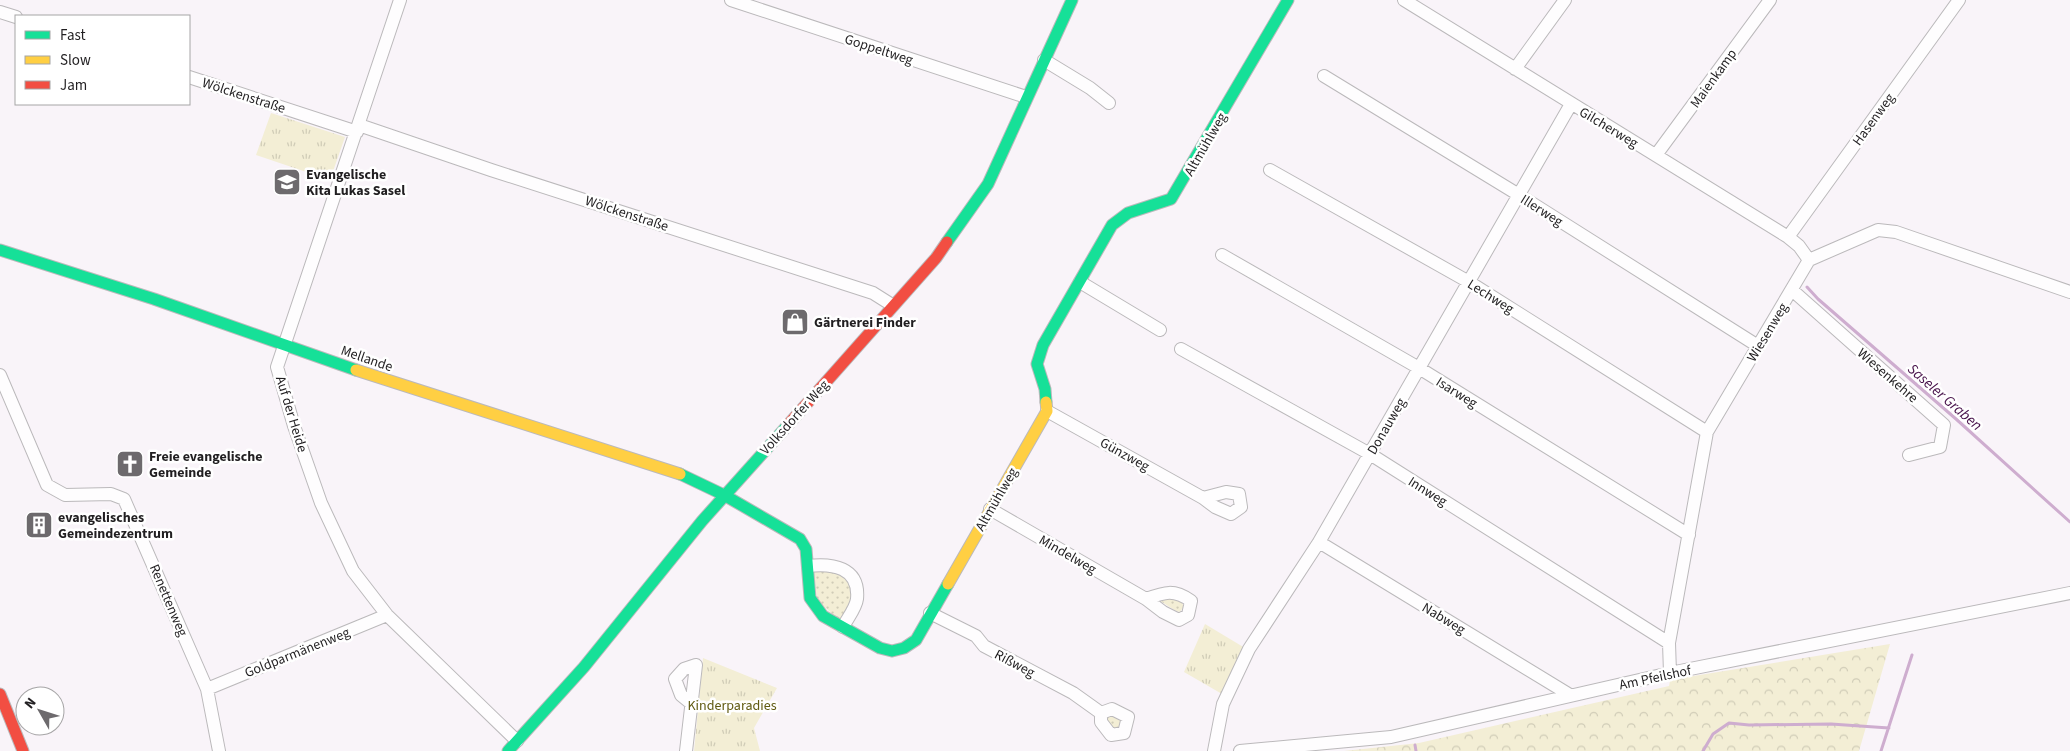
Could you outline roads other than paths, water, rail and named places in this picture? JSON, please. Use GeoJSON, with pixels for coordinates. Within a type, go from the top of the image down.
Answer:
{"type":"FeatureCollection","features":[{"type":"Feature","properties":{"kind":"street","name":"Auf der Heide"},"geometry":{"type":"LineString","coordinates":[[400,0],[286,346],[277,367],[294,426],[321,503],[354,571],[387,615],[517,741]]}},
{"type":"Feature","properties":{"kind":"street","name":"Goppeltweg"},"geometry":{"type":"LineString","coordinates":[[732,0],[1026,97]]}},
{"type":"Feature","properties":{"kind":"street","name":"Volksdorfer Weg"},"geometry":{"type":"LineString","coordinates":[[508,751],[584,667],[724,495],[936,258],[988,184],[1026,97],[1072,0]]}},
{"type":"Feature","properties":{"kind":"street","name":"Altmühlweg"},"geometry":{"type":"LineString","coordinates":[[724,495],[800,539],[806,549],[810,598],[823,616],[880,648],[892,651],[904,648],[916,640],[1047,411],[1044,389],[1037,364],[1043,345],[1112,225],[1128,213],[1171,198],[1176,192],[1288,0]]}},
{"type":"Feature","properties":{"kind":"street","name":"Gilcherweg"},"geometry":{"type":"LineString","coordinates":[[1404,0],[1788,238],[1799,246],[1809,260]]}},
{"type":"Feature","properties":{"kind":"street"},"geometry":{"type":"LineString","coordinates":[[1514,69],[1565,0]]}},
{"type":"Feature","properties":{"kind":"street","name":"Maienkamp"},"geometry":{"type":"LineString","coordinates":[[1656,155],[1770,0]]}},
{"type":"Feature","properties":{"kind":"street","name":"Hasenweg"},"geometry":{"type":"LineString","coordinates":[[1788,238],[1959,0]]}},
{"type":"Feature","properties":{"kind":"street"},"geometry":{"type":"LineString","coordinates":[[0,12],[15,17]]}},
{"type":"Feature","properties":{"kind":"street"},"geometry":{"type":"LineString","coordinates":[[1044,60],[1090,88],[1109,103]]}},
{"type":"Feature","properties":{"kind":"street","name":"Illerweg"},"geometry":{"type":"LineString","coordinates":[[1324,76],[1519,195],[1758,346]]}},
{"type":"Feature","properties":{"kind":"street","name":"Wölckenstraße"},"geometry":{"type":"LineString","coordinates":[[190,77],[491,170],[873,293],[892,306]]}},
{"type":"Feature","properties":{"kind":"street","name":"Donauweg"},"geometry":{"type":"LineString","coordinates":[[1214,751],[1223,704],[1249,649],[1319,542],[1571,104]]}},
{"type":"Feature","properties":{"kind":"street","name":"Lechweg"},"geometry":{"type":"LineString","coordinates":[[1270,170],[1469,282],[1707,432]]}},
{"type":"Feature","properties":{"kind":"street"},"geometry":{"type":"LineString","coordinates":[[1809,260],[1878,230],[1896,232],[2070,292]]}},
{"type":"Feature","properties":{"kind":"street","name":"Mellande"},"geometry":{"type":"LineString","coordinates":[[0,250],[154,299],[376,378],[673,471],[694,479],[724,495]]}},
{"type":"Feature","properties":{"kind":"street","name":"Isarweg"},"geometry":{"type":"LineString","coordinates":[[1222,255],[1419,368],[1689,534]]}},
{"type":"Feature","properties":{"kind":"street","name":"Wiesenweg"},"geometry":{"type":"LineString","coordinates":[[1670,673],[1668,643],[1707,432],[1809,260]]}},
{"type":"Feature","properties":{"kind":"street"},"geometry":{"type":"LineString","coordinates":[[1080,282],[1160,330]]}},
{"type":"Feature","properties":{"kind":"street","name":"Wiesenkehre"},"geometry":{"type":"LineString","coordinates":[[1792,290],[1944,425],[1940,447],[1909,455]]}},
{"type":"Feature","properties":{"kind":"street","name":"Innweg"},"geometry":{"type":"LineString","coordinates":[[1181,349],[1370,454],[1668,643]]}},
{"type":"Feature","properties":{"kind":"street","name":"Renettenweg"},"geometry":{"type":"LineString","coordinates":[[0,375],[47,485],[65,495],[111,494],[124,498],[207,689],[219,751]]}},
{"type":"Feature","properties":{"kind":"street","name":"Günzweg"},"geometry":{"type":"LineString","coordinates":[[1047,411],[1204,498]]}},
{"type":"Feature","properties":{"kind":"street","name":"Mindelweg"},"geometry":{"type":"LineString","coordinates":[[990,509],[1146,599]]}},
{"type":"Feature","properties":{"kind":"street","name":"Nabweg"},"geometry":{"type":"LineString","coordinates":[[1319,542],[1570,695]]}},
{"type":"Feature","properties":{"kind":"street"},"geometry":{"type":"LineString","coordinates":[[808,566],[830,564],[850,574],[854,579],[857,600],[843,627]]}},
{"type":"Feature","properties":{"kind":"street","name":"Am Pfeilshof"},"geometry":{"type":"LineString","coordinates":[[1240,751],[1391,738],[1670,673],[2070,593]]}},
{"type":"Feature","properties":{"kind":"street","name":"Rißweg"},"geometry":{"type":"LineString","coordinates":[[930,613],[976,636],[984,646],[1073,693],[1101,713]]}},
{"type":"Feature","properties":{"kind":"street","name":"Goldparmänenweg"},"geometry":{"type":"LineString","coordinates":[[207,689],[387,615]]}},
{"type":"Feature","properties":{"kind":"street"},"geometry":{"type":"LineString","coordinates":[[0,694],[23,751]]}},
{"type":"Feature","properties":{"kind":"street"},"geometry":{"type":"LineString","coordinates":[[686,751],[692,704]]}},
{"type":"Feature","properties":{"kind":"waterway","name":"Saseler Graben"},"geometry":{"type":"LineString","coordinates":[[1807,287],[1818,299],[1956,419],[2070,522]]}},
{"type":"Feature","properties":{"kind":"waterway"},"geometry":{"type":"LineString","coordinates":[[1881,751],[1912,655]]}},
{"type":"Feature","properties":{"kind":"waterway"},"geometry":{"type":"LineString","coordinates":[[1703,751],[1713,734],[1729,723],[1749,725],[1831,724],[1889,728]]}},
{"type":"Feature","properties":{"kind":"waterway"},"geometry":{"type":"LineString","coordinates":[[1415,745],[1416,751]]}},
{"type":"Feature","properties":{"kind":"place","name":"Evangelische Kita Lukas Sasel"},"geometry":{"type":"Point","coordinates":[287,182]}},
{"type":"Feature","properties":{"kind":"place","name":"Gärtnerei Finder"},"geometry":{"type":"Point","coordinates":[795,322]}},
{"type":"Feature","properties":{"kind":"place","name":"Freie evangelische Gemeinde"},"geometry":{"type":"Point","coordinates":[130,464]}},
{"type":"Feature","properties":{"kind":"place","name":"evangelisches Gemeindezentrum"},"geometry":{"type":"Point","coordinates":[39,525]}},
{"type":"Feature","properties":{"kind":"park label","name":"Kinderparadies"},"geometry":{"type":"Point","coordinates":[732,705]}}]}
